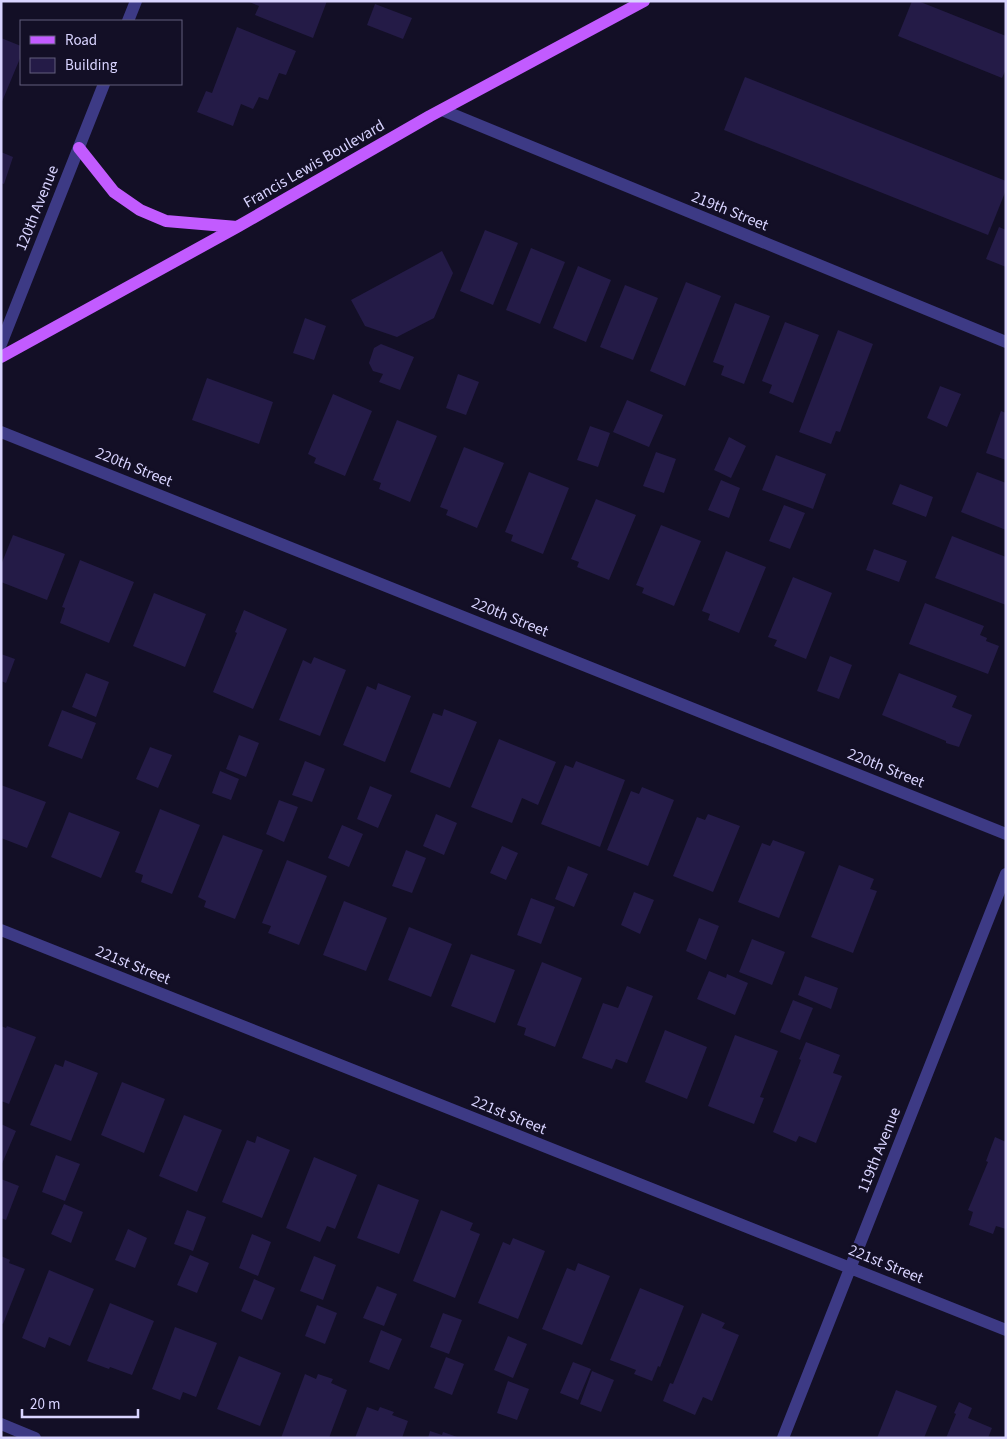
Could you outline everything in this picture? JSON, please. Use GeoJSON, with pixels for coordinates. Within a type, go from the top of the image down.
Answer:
{"type":"FeatureCollection","features":[{"type":"Feature","properties":{"kind":"main road","name":"Francis Lewis Boulevard"},"geometry":{"type":"LineString","coordinates":[[1,358],[442,110],[644,1]]}},
{"type":"Feature","properties":{"kind":"main road"},"geometry":{"type":"LineString","coordinates":[[79,148],[114,192],[140,210],[166,221],[237,227]]}},
{"type":"Feature","properties":{"kind":"street"},"geometry":{"type":"LineString","coordinates":[[128,20],[136,1]]}},
{"type":"Feature","properties":{"kind":"street","name":"120th Avenue"},"geometry":{"type":"LineString","coordinates":[[1,344],[104,85]]}},
{"type":"Feature","properties":{"kind":"street","name":"219th Street"},"geometry":{"type":"LineString","coordinates":[[442,110],[1006,342]]}},
{"type":"Feature","properties":{"kind":"street","name":"220th Street"},"geometry":{"type":"LineString","coordinates":[[1,432],[1006,834]]}},
{"type":"Feature","properties":{"kind":"street","name":"119th Avenue"},"geometry":{"type":"LineString","coordinates":[[783,1438],[1006,874]]}},
{"type":"Feature","properties":{"kind":"street","name":"221st Street"},"geometry":{"type":"LineString","coordinates":[[1,930],[1006,1330]]}},
{"type":"Feature","properties":{"kind":"street"},"geometry":{"type":"LineString","coordinates":[[1,1424],[35,1438]]}},
{"type":"Feature","properties":{"kind":"building"},"geometry":{"type":"Polygon","coordinates":[[[247,1],[327,1],[313,38],[255,15],[259,6],[247,1]]]}},
{"type":"Feature","properties":{"kind":"building"},"geometry":{"type":"Polygon","coordinates":[[[912,1],[918,1],[1006,36],[1006,69],[1002,78],[898,36],[912,1]]]}},
{"type":"Feature","properties":{"kind":"building"},"geometry":{"type":"Polygon","coordinates":[[[375,4],[412,18],[403,39],[367,25],[375,4]]]}},
{"type":"Feature","properties":{"kind":"building"},"geometry":{"type":"Polygon","coordinates":[[[237,27],[296,51],[286,75],[279,73],[268,100],[259,97],[253,109],[241,104],[233,126],[197,112],[206,91],[212,93],[237,27]]]}},
{"type":"Feature","properties":{"kind":"building"},"geometry":{"type":"Polygon","coordinates":[[[1,38],[20,46],[20,58],[1,104],[1,38]]]}},
{"type":"Feature","properties":{"kind":"building"},"geometry":{"type":"Polygon","coordinates":[[[745,77],[1006,181],[1006,190],[988,235],[724,130],[745,77]]]}},
{"type":"Feature","properties":{"kind":"building"},"geometry":{"type":"Polygon","coordinates":[[[1,152],[13,157],[4,184],[1,183],[1,152]]]}},
{"type":"Feature","properties":{"kind":"building"},"geometry":{"type":"Polygon","coordinates":[[[999,227],[1006,230],[1006,267],[986,259],[999,227]]]}},
{"type":"Feature","properties":{"kind":"building"},"geometry":{"type":"Polygon","coordinates":[[[485,230],[518,243],[493,305],[460,291],[485,230]]]}},
{"type":"Feature","properties":{"kind":"building"},"geometry":{"type":"Polygon","coordinates":[[[531,248],[565,262],[540,324],[506,310],[531,248]]]}},
{"type":"Feature","properties":{"kind":"building"},"geometry":{"type":"Polygon","coordinates":[[[442,251],[453,273],[434,318],[397,337],[365,326],[351,300],[442,251]]]}},
{"type":"Feature","properties":{"kind":"building"},"geometry":{"type":"Polygon","coordinates":[[[578,266],[611,280],[586,342],[553,328],[578,266]]]}},
{"type":"Feature","properties":{"kind":"building"},"geometry":{"type":"Polygon","coordinates":[[[686,282],[721,296],[685,386],[650,371],[686,282]]]}},
{"type":"Feature","properties":{"kind":"building"},"geometry":{"type":"Polygon","coordinates":[[[625,285],[658,298],[633,360],[600,347],[625,285]]]}},
{"type":"Feature","properties":{"kind":"building"},"geometry":{"type":"Polygon","coordinates":[[[735,303],[770,316],[744,384],[721,375],[724,366],[713,362],[735,303]]]}},
{"type":"Feature","properties":{"kind":"building"},"geometry":{"type":"Polygon","coordinates":[[[305,318],[326,326],[314,360],[293,353],[305,318]]]}},
{"type":"Feature","properties":{"kind":"building"},"geometry":{"type":"Polygon","coordinates":[[[785,322],[819,335],[793,403],[769,393],[772,385],[762,381],[785,322]]]}},
{"type":"Feature","properties":{"kind":"building"},"geometry":{"type":"Polygon","coordinates":[[[838,330],[873,344],[840,432],[836,431],[831,444],[799,432],[838,330]]]}},
{"type":"Feature","properties":{"kind":"building"},"geometry":{"type":"Polygon","coordinates":[[[381,344],[414,357],[400,390],[379,382],[383,374],[373,371],[369,363],[374,348],[381,344]]]}},
{"type":"Feature","properties":{"kind":"building"},"geometry":{"type":"Polygon","coordinates":[[[458,374],[479,382],[466,415],[446,408],[458,374]]]}},
{"type":"Feature","properties":{"kind":"building"},"geometry":{"type":"Polygon","coordinates":[[[207,378],[273,402],[259,444],[192,420],[207,378]]]}},
{"type":"Feature","properties":{"kind":"building"},"geometry":{"type":"Polygon","coordinates":[[[940,386],[961,394],[947,427],[927,418],[940,386]]]}},
{"type":"Feature","properties":{"kind":"building"},"geometry":{"type":"Polygon","coordinates":[[[333,394],[372,411],[345,476],[314,463],[316,458],[308,454],[333,394]]]}},
{"type":"Feature","properties":{"kind":"building"},"geometry":{"type":"Polygon","coordinates":[[[627,400],[663,415],[649,447],[613,432],[627,400]]]}},
{"type":"Feature","properties":{"kind":"building"},"geometry":{"type":"Polygon","coordinates":[[[1001,411],[1006,413],[1006,460],[986,453],[1001,411]]]}},
{"type":"Feature","properties":{"kind":"building"},"geometry":{"type":"Polygon","coordinates":[[[397,420],[437,436],[410,502],[379,489],[381,483],[373,480],[397,420]]]}},
{"type":"Feature","properties":{"kind":"building"},"geometry":{"type":"Polygon","coordinates":[[[590,426],[610,433],[598,467],[577,460],[590,426]]]}},
{"type":"Feature","properties":{"kind":"building"},"geometry":{"type":"Polygon","coordinates":[[[729,437],[746,446],[731,478],[714,470],[729,437]]]}},
{"type":"Feature","properties":{"kind":"building"},"geometry":{"type":"Polygon","coordinates":[[[464,447],[504,463],[477,528],[446,515],[448,510],[440,507],[464,447]]]}},
{"type":"Feature","properties":{"kind":"building"},"geometry":{"type":"Polygon","coordinates":[[[656,452],[676,459],[664,493],[643,486],[656,452]]]}},
{"type":"Feature","properties":{"kind":"building"},"geometry":{"type":"Polygon","coordinates":[[[776,455],[826,474],[813,509],[762,490],[776,455]]]}},
{"type":"Feature","properties":{"kind":"building"},"geometry":{"type":"Polygon","coordinates":[[[529,472],[569,488],[543,554],[511,541],[513,535],[505,532],[529,472]]]}},
{"type":"Feature","properties":{"kind":"building"},"geometry":{"type":"Polygon","coordinates":[[[977,472],[1006,483],[1006,530],[961,512],[977,472]]]}},
{"type":"Feature","properties":{"kind":"building"},"geometry":{"type":"Polygon","coordinates":[[[721,480],[740,488],[729,518],[708,510],[721,480]]]}},
{"type":"Feature","properties":{"kind":"building"},"geometry":{"type":"Polygon","coordinates":[[[900,484],[933,497],[926,517],[892,504],[900,484]]]}},
{"type":"Feature","properties":{"kind":"building"},"geometry":{"type":"Polygon","coordinates":[[[596,499],[636,515],[609,580],[577,567],[579,562],[571,559],[596,499]]]}},
{"type":"Feature","properties":{"kind":"building"},"geometry":{"type":"Polygon","coordinates":[[[784,505],[805,513],[790,549],[769,541],[784,505]]]}},
{"type":"Feature","properties":{"kind":"building"},"geometry":{"type":"Polygon","coordinates":[[[661,525],[701,541],[674,606],[642,593],[644,588],[636,585],[661,525]]]}},
{"type":"Feature","properties":{"kind":"building"},"geometry":{"type":"Polygon","coordinates":[[[13,535],[65,554],[47,600],[1,582],[1,565],[13,535]]]}},
{"type":"Feature","properties":{"kind":"building"},"geometry":{"type":"Polygon","coordinates":[[[952,536],[1006,557],[1006,605],[935,578],[952,536]]]}},
{"type":"Feature","properties":{"kind":"building"},"geometry":{"type":"Polygon","coordinates":[[[874,549],[907,561],[899,582],[866,570],[874,549]]]}},
{"type":"Feature","properties":{"kind":"building"},"geometry":{"type":"Polygon","coordinates":[[[726,551],[766,567],[739,633],[708,620],[710,614],[702,611],[726,551]]]}},
{"type":"Feature","properties":{"kind":"building"},"geometry":{"type":"Polygon","coordinates":[[[80,560],[134,582],[109,643],[60,623],[65,608],[62,607],[80,560]]]}},
{"type":"Feature","properties":{"kind":"building"},"geometry":{"type":"Polygon","coordinates":[[[793,577],[832,593],[806,659],[774,646],[777,640],[768,637],[793,577]]]}},
{"type":"Feature","properties":{"kind":"building"},"geometry":{"type":"Polygon","coordinates":[[[154,593],[206,614],[185,667],[133,646],[154,593]]]}},
{"type":"Feature","properties":{"kind":"building"},"geometry":{"type":"Polygon","coordinates":[[[925,603],[984,626],[980,635],[987,638],[986,641],[999,646],[988,674],[909,644],[925,603]]]}},
{"type":"Feature","properties":{"kind":"building"},"geometry":{"type":"Polygon","coordinates":[[[244,610],[287,629],[253,709],[213,692],[237,633],[235,632],[244,610]]]}},
{"type":"Feature","properties":{"kind":"building"},"geometry":{"type":"Polygon","coordinates":[[[1,654],[15,659],[6,683],[1,681],[1,654]]]}},
{"type":"Feature","properties":{"kind":"building"},"geometry":{"type":"Polygon","coordinates":[[[830,656],[852,665],[839,699],[817,691],[830,656]]]}},
{"type":"Feature","properties":{"kind":"building"},"geometry":{"type":"Polygon","coordinates":[[[314,657],[346,670],[320,736],[279,720],[303,660],[311,664],[314,657]]]}},
{"type":"Feature","properties":{"kind":"building"},"geometry":{"type":"Polygon","coordinates":[[[86,673],[109,682],[96,717],[72,707],[86,673]]]}},
{"type":"Feature","properties":{"kind":"building"},"geometry":{"type":"Polygon","coordinates":[[[899,673],[957,696],[952,707],[972,715],[959,747],[882,715],[899,673]]]}},
{"type":"Feature","properties":{"kind":"building"},"geometry":{"type":"Polygon","coordinates":[[[378,683],[411,696],[385,762],[343,745],[367,686],[376,690],[378,683]]]}},
{"type":"Feature","properties":{"kind":"building"},"geometry":{"type":"Polygon","coordinates":[[[444,709],[477,722],[450,788],[410,772],[433,713],[442,716],[444,709]]]}},
{"type":"Feature","properties":{"kind":"building"},"geometry":{"type":"Polygon","coordinates":[[[62,710],[96,723],[82,759],[48,746],[62,710]]]}},
{"type":"Feature","properties":{"kind":"building"},"geometry":{"type":"Polygon","coordinates":[[[239,735],[259,743],[246,777],[226,769],[239,735]]]}},
{"type":"Feature","properties":{"kind":"building"},"geometry":{"type":"Polygon","coordinates":[[[499,739],[556,762],[538,805],[522,798],[512,823],[471,807],[499,739]]]}},
{"type":"Feature","properties":{"kind":"building"},"geometry":{"type":"Polygon","coordinates":[[[150,747],[172,755],[158,788],[136,779],[150,747]]]}},
{"type":"Feature","properties":{"kind":"building"},"geometry":{"type":"Polygon","coordinates":[[[305,761],[325,769],[312,802],[292,795],[305,761]]]}},
{"type":"Feature","properties":{"kind":"building"},"geometry":{"type":"Polygon","coordinates":[[[576,761],[625,780],[600,847],[541,824],[565,765],[573,768],[576,761]]]}},
{"type":"Feature","properties":{"kind":"building"},"geometry":{"type":"Polygon","coordinates":[[[220,771],[239,779],[231,800],[212,793],[220,771]]]}},
{"type":"Feature","properties":{"kind":"building"},"geometry":{"type":"Polygon","coordinates":[[[1,785],[46,802],[27,848],[1,838],[1,785]]]}},
{"type":"Feature","properties":{"kind":"building"},"geometry":{"type":"Polygon","coordinates":[[[370,786],[392,795],[378,828],[357,819],[370,786]]]}},
{"type":"Feature","properties":{"kind":"building"},"geometry":{"type":"Polygon","coordinates":[[[642,787],[674,800],[648,866],[607,850],[631,791],[639,794],[642,787]]]}},
{"type":"Feature","properties":{"kind":"building"},"geometry":{"type":"Polygon","coordinates":[[[279,800],[298,807],[284,842],[266,834],[279,800]]]}},
{"type":"Feature","properties":{"kind":"building"},"geometry":{"type":"Polygon","coordinates":[[[160,809],[200,825],[172,894],[141,882],[143,875],[135,872],[160,809]]]}},
{"type":"Feature","properties":{"kind":"building"},"geometry":{"type":"Polygon","coordinates":[[[69,812],[120,832],[101,878],[51,857],[69,812]]]}},
{"type":"Feature","properties":{"kind":"building"},"geometry":{"type":"Polygon","coordinates":[[[436,814],[457,823],[444,855],[423,846],[436,814]]]}},
{"type":"Feature","properties":{"kind":"building"},"geometry":{"type":"Polygon","coordinates":[[[708,814],[740,826],[713,892],[673,876],[697,817],[705,820],[708,814]]]}},
{"type":"Feature","properties":{"kind":"building"},"geometry":{"type":"Polygon","coordinates":[[[342,825],[363,834],[349,867],[328,858],[342,825]]]}},
{"type":"Feature","properties":{"kind":"building"},"geometry":{"type":"Polygon","coordinates":[[[223,835],[263,850],[235,919],[204,907],[206,901],[198,897],[223,835]]]}},
{"type":"Feature","properties":{"kind":"building"},"geometry":{"type":"Polygon","coordinates":[[[773,840],[805,852],[779,918],[738,902],[762,843],[770,846],[773,840]]]}},
{"type":"Feature","properties":{"kind":"building"},"geometry":{"type":"Polygon","coordinates":[[[502,846],[518,853],[506,880],[490,873],[502,846]]]}},
{"type":"Feature","properties":{"kind":"building"},"geometry":{"type":"Polygon","coordinates":[[[406,850],[426,858],[412,893],[392,886],[406,850]]]}},
{"type":"Feature","properties":{"kind":"building"},"geometry":{"type":"Polygon","coordinates":[[[287,860],[327,876],[299,945],[268,933],[271,926],[262,923],[287,860]]]}},
{"type":"Feature","properties":{"kind":"building"},"geometry":{"type":"Polygon","coordinates":[[[839,865],[874,879],[870,889],[877,891],[853,953],[811,937],[839,865]]]}},
{"type":"Feature","properties":{"kind":"building"},"geometry":{"type":"Polygon","coordinates":[[[568,866],[588,874],[574,907],[555,899],[568,866]]]}},
{"type":"Feature","properties":{"kind":"building"},"geometry":{"type":"Polygon","coordinates":[[[634,892],[654,900],[640,934],[621,925],[634,892]]]}},
{"type":"Feature","properties":{"kind":"building"},"geometry":{"type":"Polygon","coordinates":[[[531,898],[555,907],[541,944],[517,935],[531,898]]]}},
{"type":"Feature","properties":{"kind":"building"},"geometry":{"type":"Polygon","coordinates":[[[344,901],[387,918],[366,971],[323,955],[344,901]]]}},
{"type":"Feature","properties":{"kind":"building"},"geometry":{"type":"Polygon","coordinates":[[[699,918],[719,926],[706,960],[686,951],[699,918]]]}},
{"type":"Feature","properties":{"kind":"building"},"geometry":{"type":"Polygon","coordinates":[[[409,927],[452,944],[431,997],[388,980],[409,927]]]}},
{"type":"Feature","properties":{"kind":"building"},"geometry":{"type":"Polygon","coordinates":[[[752,939],[785,952],[772,985],[739,972],[752,939]]]}},
{"type":"Feature","properties":{"kind":"building"},"geometry":{"type":"Polygon","coordinates":[[[471,954],[515,970],[495,1023],[451,1006],[471,954]]]}},
{"type":"Feature","properties":{"kind":"building"},"geometry":{"type":"Polygon","coordinates":[[[542,962],[582,978],[555,1047],[524,1035],[526,1028],[517,1025],[542,962]]]}},
{"type":"Feature","properties":{"kind":"building"},"geometry":{"type":"Polygon","coordinates":[[[709,971],[726,978],[727,974],[748,983],[735,1015],[697,999],[709,971]]]}},
{"type":"Feature","properties":{"kind":"building"},"geometry":{"type":"Polygon","coordinates":[[[805,976],[838,988],[831,1009],[798,995],[805,976]]]}},
{"type":"Feature","properties":{"kind":"building"},"geometry":{"type":"Polygon","coordinates":[[[627,986],[653,996],[627,1063],[616,1059],[612,1069],[582,1058],[603,1003],[618,1008],[627,986]]]}},
{"type":"Feature","properties":{"kind":"building"},"geometry":{"type":"Polygon","coordinates":[[[793,1000],[813,1008],[800,1040],[780,1032],[793,1000]]]}},
{"type":"Feature","properties":{"kind":"building"},"geometry":{"type":"Polygon","coordinates":[[[1,1026],[6,1028],[7,1026],[36,1037],[9,1104],[1,1101],[1,1026]]]}},
{"type":"Feature","properties":{"kind":"building"},"geometry":{"type":"Polygon","coordinates":[[[665,1030],[707,1047],[687,1099],[645,1082],[665,1030]]]}},
{"type":"Feature","properties":{"kind":"building"},"geometry":{"type":"Polygon","coordinates":[[[735,1035],[778,1051],[760,1097],[764,1098],[754,1124],[708,1106],[735,1035]]]}},
{"type":"Feature","properties":{"kind":"building"},"geometry":{"type":"Polygon","coordinates":[[[806,1042],[840,1055],[833,1073],[842,1076],[816,1143],[799,1136],[796,1142],[773,1132],[801,1060],[799,1059],[806,1042]]]}},
{"type":"Feature","properties":{"kind":"building"},"geometry":{"type":"Polygon","coordinates":[[[65,1060],[98,1073],[71,1141],[30,1125],[55,1064],[63,1067],[65,1060]]]}},
{"type":"Feature","properties":{"kind":"building"},"geometry":{"type":"Polygon","coordinates":[[[122,1082],[165,1099],[144,1153],[101,1135],[122,1082]]]}},
{"type":"Feature","properties":{"kind":"building"},"geometry":{"type":"Polygon","coordinates":[[[184,1115],[222,1130],[197,1192],[159,1176],[184,1115]]]}},
{"type":"Feature","properties":{"kind":"building"},"geometry":{"type":"Polygon","coordinates":[[[1,1124],[16,1131],[1,1166],[1,1124]]]}},
{"type":"Feature","properties":{"kind":"building"},"geometry":{"type":"Polygon","coordinates":[[[257,1136],[290,1150],[262,1218],[222,1202],[247,1140],[255,1143],[257,1136]]]}},
{"type":"Feature","properties":{"kind":"building"},"geometry":{"type":"Polygon","coordinates":[[[995,1137],[1006,1142],[1006,1229],[996,1226],[993,1234],[969,1225],[973,1212],[968,1210],[988,1162],[986,1161],[995,1137]]]}},
{"type":"Feature","properties":{"kind":"building"},"geometry":{"type":"Polygon","coordinates":[[[56,1155],[80,1164],[65,1201],[42,1192],[56,1155]]]}},
{"type":"Feature","properties":{"kind":"building"},"geometry":{"type":"Polygon","coordinates":[[[314,1157],[357,1175],[335,1229],[327,1226],[320,1242],[286,1228],[314,1157]]]}},
{"type":"Feature","properties":{"kind":"building"},"geometry":{"type":"Polygon","coordinates":[[[1,1179],[19,1186],[6,1220],[1,1218],[1,1179]]]}},
{"type":"Feature","properties":{"kind":"building"},"geometry":{"type":"Polygon","coordinates":[[[378,1184],[419,1200],[399,1254],[357,1238],[378,1184]]]}},
{"type":"Feature","properties":{"kind":"building"},"geometry":{"type":"Polygon","coordinates":[[[64,1204],[83,1212],[71,1243],[51,1234],[64,1204]]]}},
{"type":"Feature","properties":{"kind":"building"},"geometry":{"type":"Polygon","coordinates":[[[187,1210],[206,1217],[193,1251],[174,1244],[187,1210]]]}},
{"type":"Feature","properties":{"kind":"building"},"geometry":{"type":"Polygon","coordinates":[[[441,1210],[473,1223],[470,1230],[480,1234],[455,1298],[413,1281],[441,1210]]]}},
{"type":"Feature","properties":{"kind":"building"},"geometry":{"type":"Polygon","coordinates":[[[128,1229],[147,1238],[135,1268],[115,1260],[128,1229]]]}},
{"type":"Feature","properties":{"kind":"building"},"geometry":{"type":"Polygon","coordinates":[[[252,1234],[271,1242],[258,1276],[239,1268],[252,1234]]]}},
{"type":"Feature","properties":{"kind":"building"},"geometry":{"type":"Polygon","coordinates":[[[513,1238],[545,1251],[518,1319],[478,1303],[503,1242],[510,1245],[513,1238]]]}},
{"type":"Feature","properties":{"kind":"building"},"geometry":{"type":"Polygon","coordinates":[[[190,1255],[209,1263],[197,1293],[177,1285],[190,1255]]]}},
{"type":"Feature","properties":{"kind":"building"},"geometry":{"type":"Polygon","coordinates":[[[1,1256],[10,1260],[9,1263],[25,1269],[3,1324],[1,1323],[1,1256]]]}},
{"type":"Feature","properties":{"kind":"building"},"geometry":{"type":"Polygon","coordinates":[[[314,1256],[336,1265],[323,1300],[300,1291],[314,1256]]]}},
{"type":"Feature","properties":{"kind":"building"},"geometry":{"type":"Polygon","coordinates":[[[578,1263],[610,1276],[582,1345],[542,1329],[567,1268],[575,1271],[578,1263]]]}},
{"type":"Feature","properties":{"kind":"building"},"geometry":{"type":"Polygon","coordinates":[[[49,1270],[94,1289],[70,1346],[49,1337],[45,1348],[22,1338],[49,1270]]]}},
{"type":"Feature","properties":{"kind":"building"},"geometry":{"type":"Polygon","coordinates":[[[254,1279],[275,1288],[262,1320],[241,1311],[254,1279]]]}},
{"type":"Feature","properties":{"kind":"building"},"geometry":{"type":"Polygon","coordinates":[[[377,1286],[397,1294],[384,1326],[363,1318],[377,1286]]]}},
{"type":"Feature","properties":{"kind":"building"},"geometry":{"type":"Polygon","coordinates":[[[640,1288],[684,1306],[660,1367],[658,1366],[652,1381],[634,1374],[636,1370],[610,1360],[640,1288]]]}},
{"type":"Feature","properties":{"kind":"building"},"geometry":{"type":"Polygon","coordinates":[[[110,1303],[154,1321],[132,1375],[87,1361],[110,1303]]]}},
{"type":"Feature","properties":{"kind":"building"},"geometry":{"type":"Polygon","coordinates":[[[317,1305],[337,1313],[325,1344],[305,1336],[317,1305]]]}},
{"type":"Feature","properties":{"kind":"building"},"geometry":{"type":"Polygon","coordinates":[[[443,1313],[462,1320],[449,1354],[430,1347],[443,1313]]]}},
{"type":"Feature","properties":{"kind":"building"},"geometry":{"type":"Polygon","coordinates":[[[702,1313],[725,1323],[722,1328],[739,1335],[712,1401],[703,1397],[695,1415],[663,1401],[670,1383],[673,1384],[702,1313]]]}},
{"type":"Feature","properties":{"kind":"building"},"geometry":{"type":"Polygon","coordinates":[[[175,1327],[217,1343],[196,1397],[183,1392],[180,1400],[152,1389],[175,1327]]]}},
{"type":"Feature","properties":{"kind":"building"},"geometry":{"type":"Polygon","coordinates":[[[381,1330],[402,1339],[389,1370],[369,1362],[381,1330]]]}},
{"type":"Feature","properties":{"kind":"building"},"geometry":{"type":"Polygon","coordinates":[[[508,1336],[527,1344],[513,1378],[494,1370],[508,1336]]]}},
{"type":"Feature","properties":{"kind":"building"},"geometry":{"type":"Polygon","coordinates":[[[239,1356],[281,1373],[260,1426],[217,1409],[239,1356]]]}},
{"type":"Feature","properties":{"kind":"building"},"geometry":{"type":"Polygon","coordinates":[[[446,1357],[464,1364],[452,1395],[434,1388],[446,1357]]]}},
{"type":"Feature","properties":{"kind":"building"},"geometry":{"type":"Polygon","coordinates":[[[573,1362],[591,1369],[578,1400],[560,1393],[573,1362]]]}},
{"type":"Feature","properties":{"kind":"building"},"geometry":{"type":"Polygon","coordinates":[[[592,1371],[614,1380],[601,1412],[580,1404],[592,1371]]]}},
{"type":"Feature","properties":{"kind":"building"},"geometry":{"type":"Polygon","coordinates":[[[305,1374],[316,1379],[318,1374],[333,1379],[331,1383],[347,1390],[329,1438],[281,1438],[305,1374]]]}},
{"type":"Feature","properties":{"kind":"building"},"geometry":{"type":"Polygon","coordinates":[[[508,1381],[529,1389],[517,1420],[497,1413],[508,1381]]]}},
{"type":"Feature","properties":{"kind":"building"},"geometry":{"type":"Polygon","coordinates":[[[896,1390],[937,1406],[924,1438],[877,1438],[896,1390]]]}},
{"type":"Feature","properties":{"kind":"building"},"geometry":{"type":"Polygon","coordinates":[[[959,1402],[972,1408],[968,1418],[992,1428],[988,1438],[946,1438],[959,1402]]]}},
{"type":"Feature","properties":{"kind":"building"},"geometry":{"type":"Polygon","coordinates":[[[367,1407],[378,1411],[380,1407],[394,1412],[392,1415],[408,1421],[402,1438],[355,1438],[367,1407]]]}},
{"type":"Feature","properties":{"kind":"building"},"geometry":{"type":"Polygon","coordinates":[[[430,1431],[442,1435],[443,1432],[460,1438],[428,1438],[430,1431]]]}}]}
